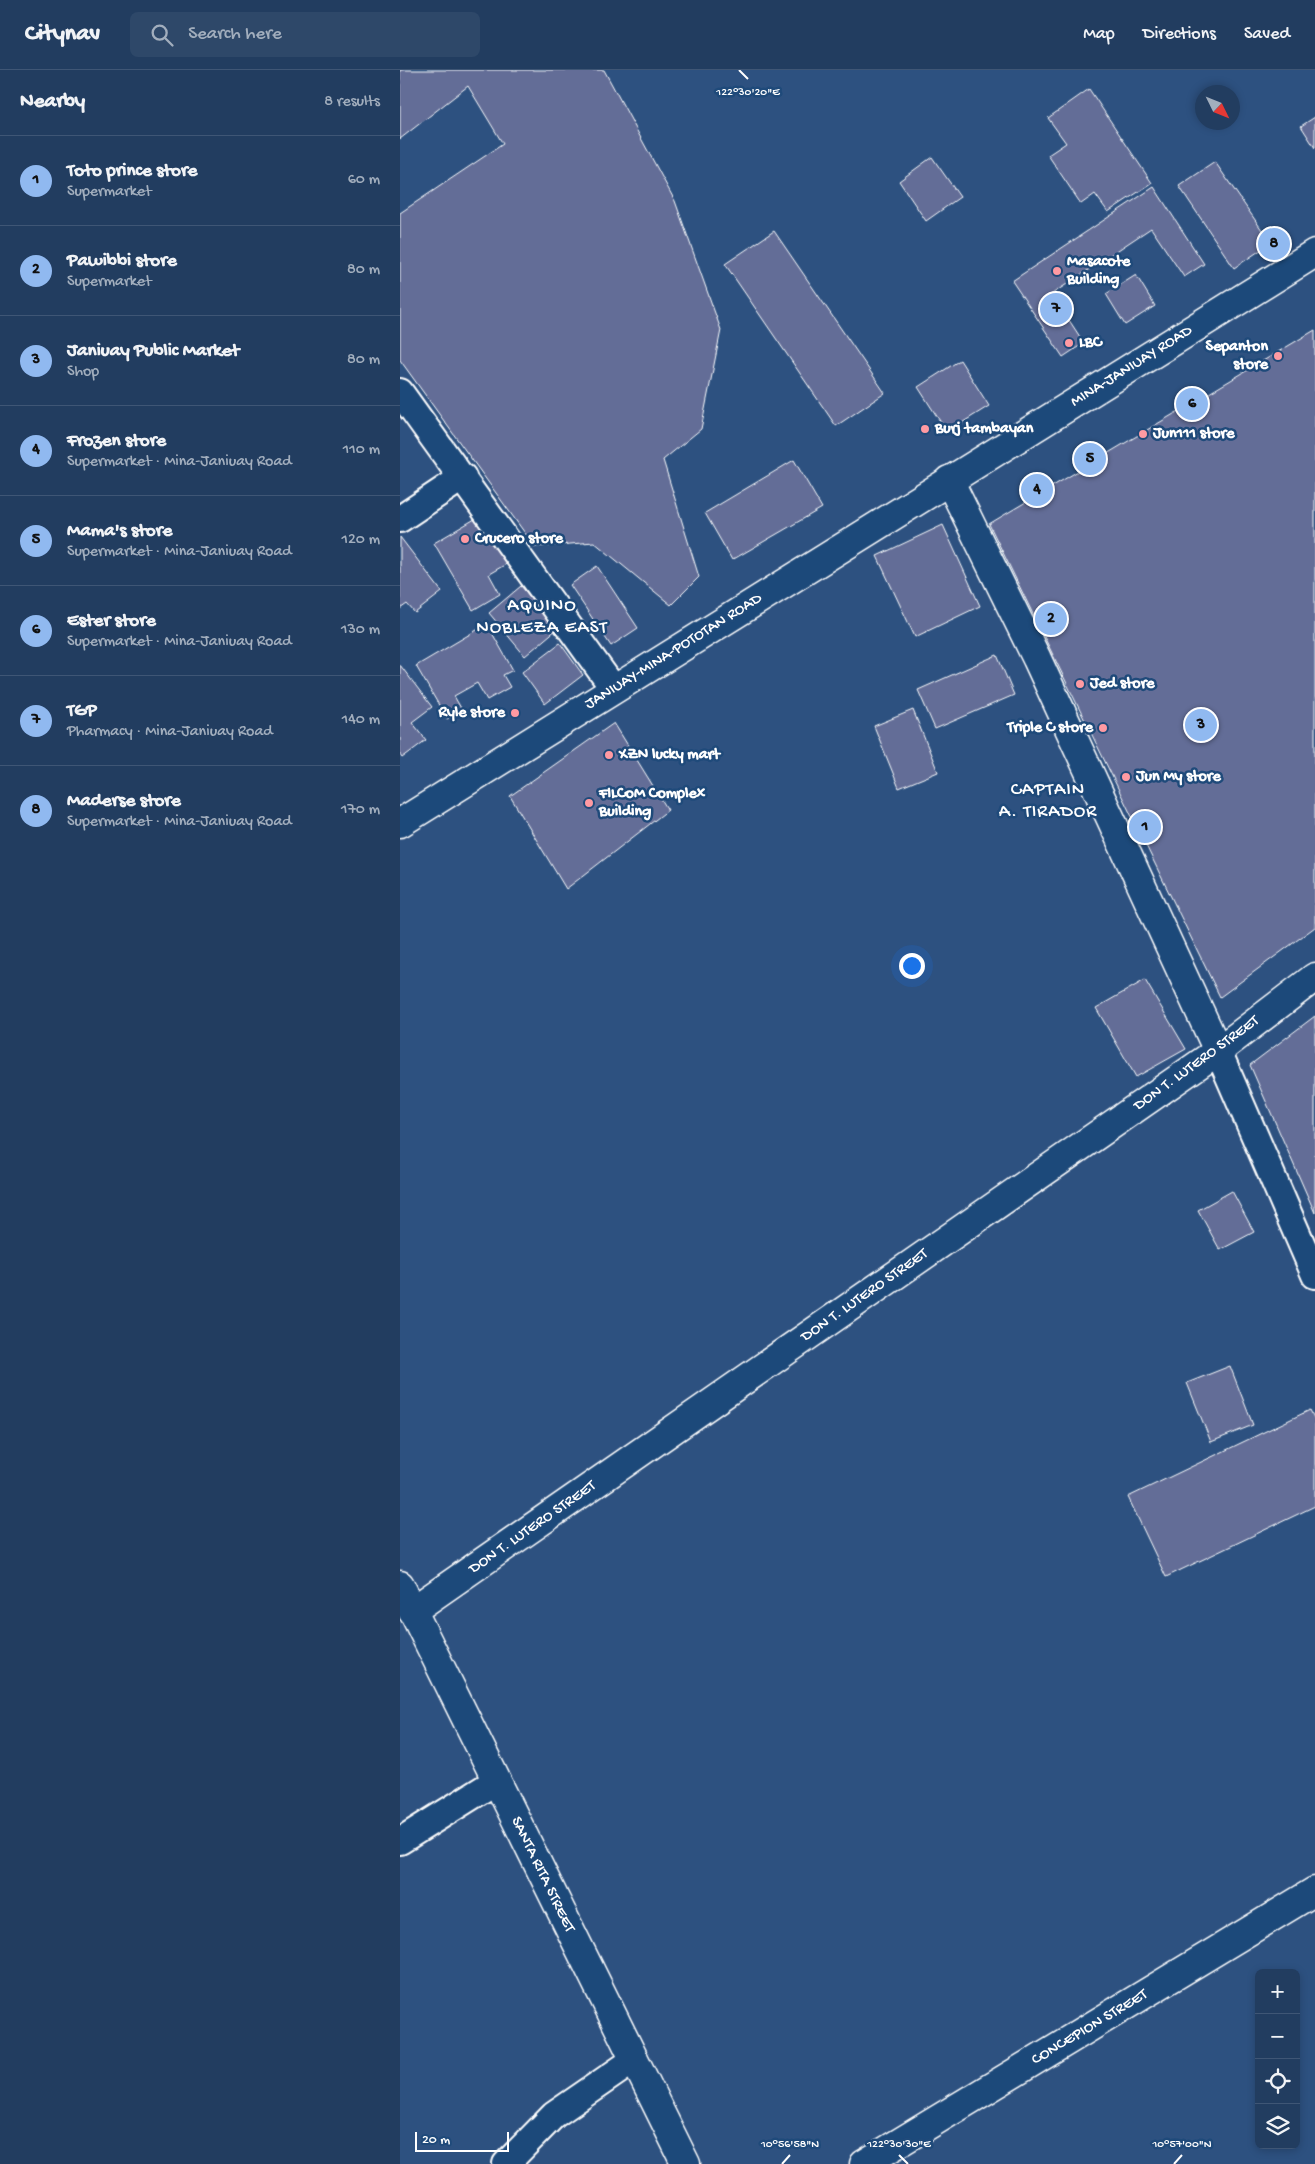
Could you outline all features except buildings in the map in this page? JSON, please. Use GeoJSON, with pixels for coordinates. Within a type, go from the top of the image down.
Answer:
{"type":"FeatureCollection","features":[{"type":"Feature","properties":{"kind":"street","name":"MINA-JANIUAY ROAD"},"geometry":{"type":"LineString","coordinates":[[949,480],[1315,253]]}},
{"type":"Feature","properties":{"kind":"street"},"geometry":{"type":"LineString","coordinates":[[400,392],[614,689]]}},
{"type":"Feature","properties":{"kind":"street"},"geometry":{"type":"LineString","coordinates":[[400,519],[463,477]]}},
{"type":"Feature","properties":{"kind":"street","name":"JANIUAY-MINA-POTOTAN ROAD"},"geometry":{"type":"LineString","coordinates":[[400,823],[949,480]]}},
{"type":"Feature","properties":{"kind":"street"},"geometry":{"type":"LineString","coordinates":[[949,480],[1037,659],[1218,1050],[1315,1275]]}},
{"type":"Feature","properties":{"kind":"street","name":"DON T. LUTERO STREET"},"geometry":{"type":"LineString","coordinates":[[412,1612],[1218,1050],[1315,977]]}},
{"type":"Feature","properties":{"kind":"street","name":"SANTA RITA STREET"},"geometry":{"type":"LineString","coordinates":[[400,1585],[686,2164]]}},
{"type":"Feature","properties":{"kind":"street"},"geometry":{"type":"LineString","coordinates":[[400,1841],[496,1781]]}},
{"type":"Feature","properties":{"kind":"street","name":"CONCEPION STREET"},"geometry":{"type":"LineString","coordinates":[[864,2164],[1315,1891]]}},
{"type":"Feature","properties":{"kind":"street"},"geometry":{"type":"LineString","coordinates":[[506,2164],[554,2115],[634,2060]]}},
{"type":"Feature","properties":{"kind":"place","name":"Maderse store"},"geometry":{"type":"Point","coordinates":[1274,244]}},
{"type":"Feature","properties":{"kind":"place","name":"Masacote Building"},"geometry":{"type":"Point","coordinates":[1057,271]}},
{"type":"Feature","properties":{"kind":"place","name":"TGP"},"geometry":{"type":"Point","coordinates":[1056,309]}},
{"type":"Feature","properties":{"kind":"place","name":"LBC"},"geometry":{"type":"Point","coordinates":[1069,343]}},
{"type":"Feature","properties":{"kind":"place","name":"Sepanton store"},"geometry":{"type":"Point","coordinates":[1278,356]}},
{"type":"Feature","properties":{"kind":"place","name":"Ester store"},"geometry":{"type":"Point","coordinates":[1192,404]}},
{"type":"Feature","properties":{"kind":"place","name":"Burj tambayan"},"geometry":{"type":"Point","coordinates":[925,429]}},
{"type":"Feature","properties":{"kind":"place","name":"Jun111 store"},"geometry":{"type":"Point","coordinates":[1143,434]}},
{"type":"Feature","properties":{"kind":"place","name":"Mama's store"},"geometry":{"type":"Point","coordinates":[1090,459]}},
{"type":"Feature","properties":{"kind":"place","name":"Frozen store"},"geometry":{"type":"Point","coordinates":[1037,490]}},
{"type":"Feature","properties":{"kind":"place","name":"Crucero store"},"geometry":{"type":"Point","coordinates":[465,539]}},
{"type":"Feature","properties":{"kind":"place","name":"Pawibbi store"},"geometry":{"type":"Point","coordinates":[1051,619]}},
{"type":"Feature","properties":{"kind":"place","name":"Jed store"},"geometry":{"type":"Point","coordinates":[1080,684]}},
{"type":"Feature","properties":{"kind":"place","name":"Ryle store"},"geometry":{"type":"Point","coordinates":[515,713]}},
{"type":"Feature","properties":{"kind":"place","name":"Janiuay Public Market"},"geometry":{"type":"Point","coordinates":[1201,725]}},
{"type":"Feature","properties":{"kind":"place","name":"Triple C store"},"geometry":{"type":"Point","coordinates":[1103,728]}},
{"type":"Feature","properties":{"kind":"place","name":"XZN lucky mart"},"geometry":{"type":"Point","coordinates":[609,755]}},
{"type":"Feature","properties":{"kind":"place","name":"Jun My store"},"geometry":{"type":"Point","coordinates":[1126,777]}},
{"type":"Feature","properties":{"kind":"place","name":"FILCoM Complex Building"},"geometry":{"type":"Point","coordinates":[589,803]}},
{"type":"Feature","properties":{"kind":"place","name":"Toto prince store"},"geometry":{"type":"Point","coordinates":[1145,827]}},
{"type":"Feature","properties":{"kind":"district","name":"AQUINO NOBLEZA EAST"},"geometry":{"type":"Point","coordinates":[542,617]}},
{"type":"Feature","properties":{"kind":"district","name":"CAPTAIN A. TIRADOR"},"geometry":{"type":"Point","coordinates":[1048,801]}}]}
